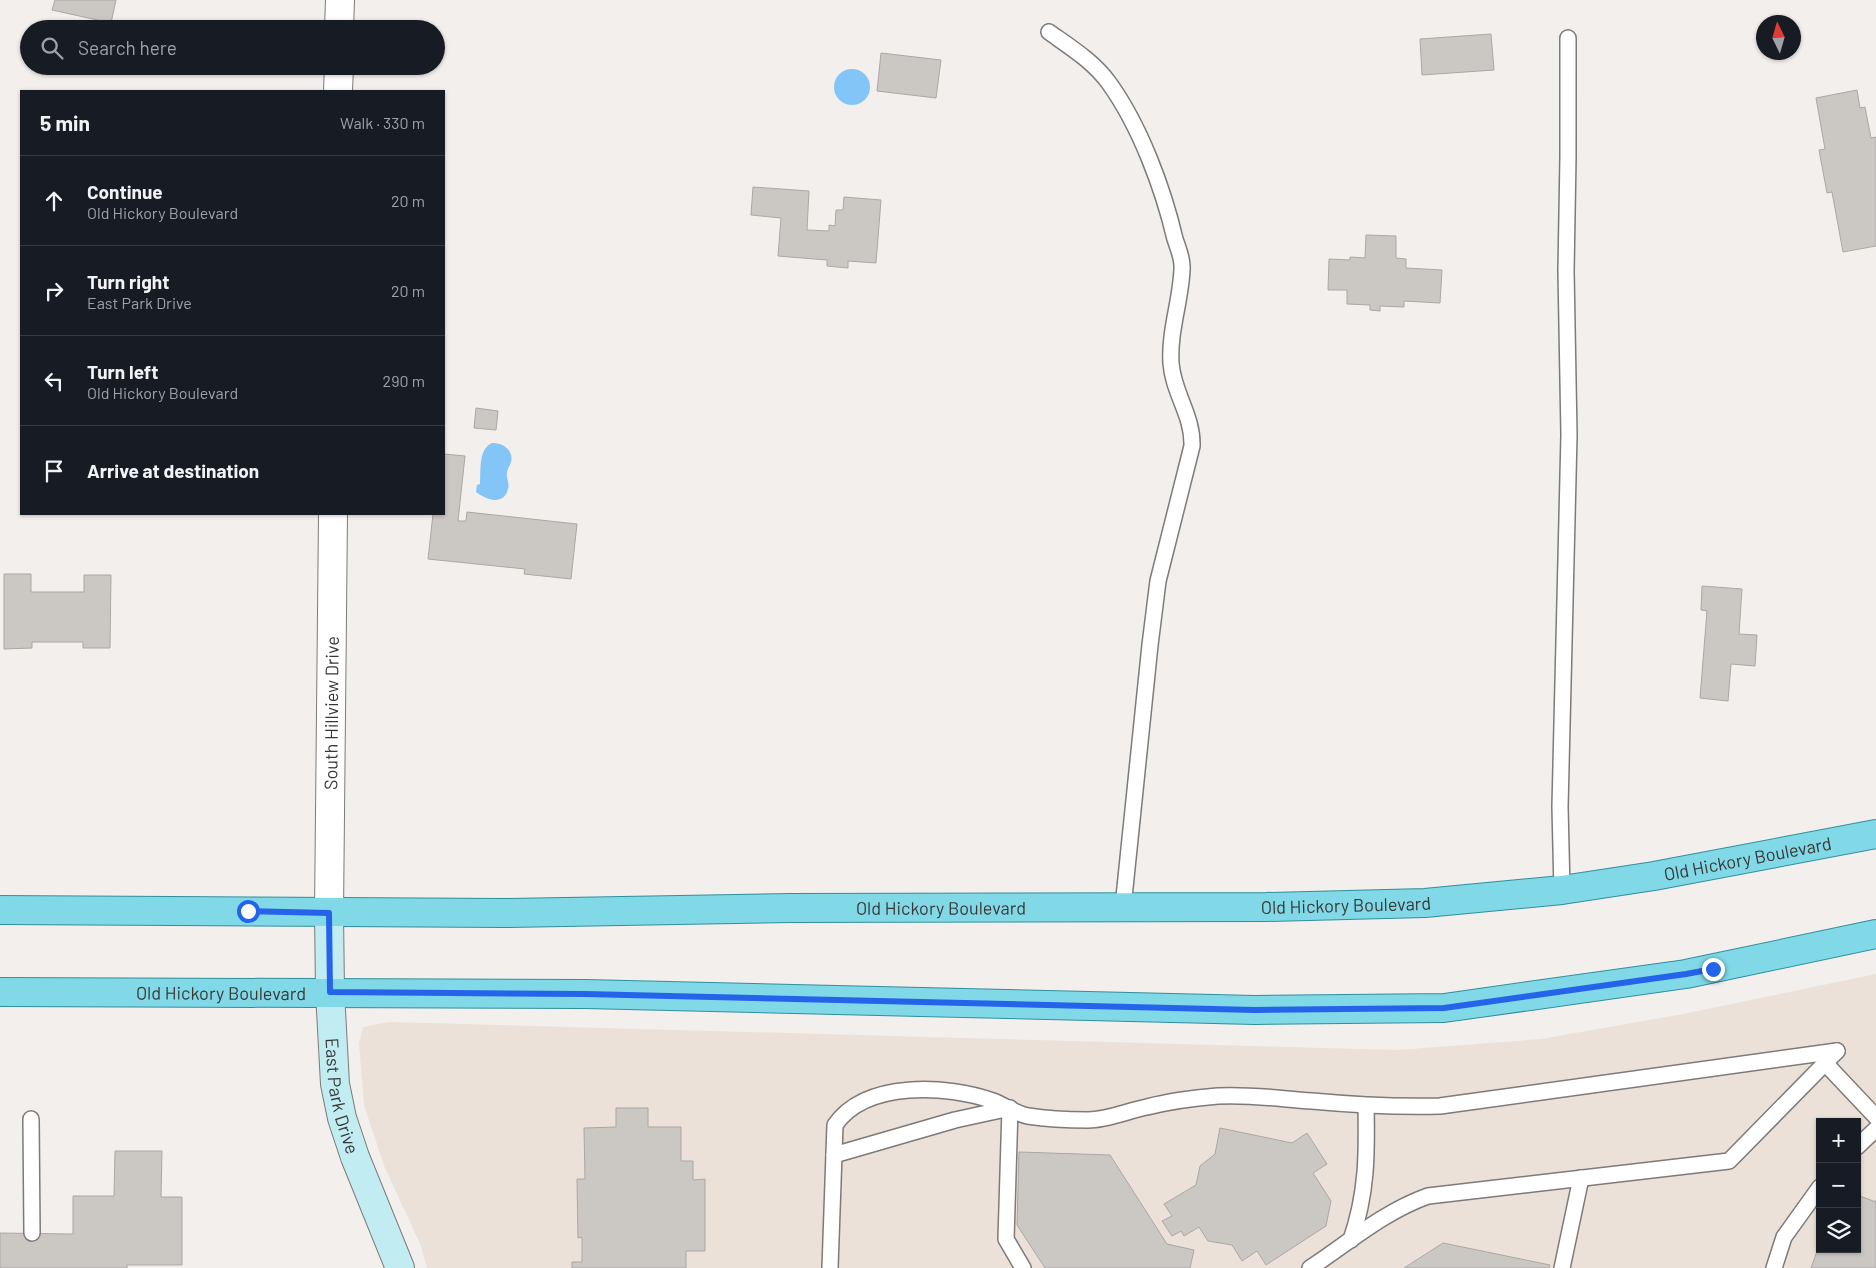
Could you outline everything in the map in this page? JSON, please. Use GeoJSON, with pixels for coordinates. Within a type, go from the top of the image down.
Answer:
{"type":"FeatureCollection","features":[{"type":"Feature","properties":{"kind":"main road","name":"Old Hickory Boulevard"},"geometry":{"type":"LineString","coordinates":[[0,910],[503,913],[790,908],[1266,907],[1425,903],[1562,890],[1654,876],[1876,834]]}},
{"type":"Feature","properties":{"kind":"main road","name":"Old Hickory Boulevard"},"geometry":{"type":"LineString","coordinates":[[0,992],[585,994],[1255,1010],[1444,1008],[1686,974],[1876,934]]}},
{"type":"Feature","properties":{"kind":"street"},"geometry":{"type":"LineString","coordinates":[[339,20],[340,0]]}},
{"type":"Feature","properties":{"kind":"street"},"geometry":{"type":"LineString","coordinates":[[338,90],[339,75]]}},
{"type":"Feature","properties":{"kind":"street","name":"South Hillview Drive"},"geometry":{"type":"LineString","coordinates":[[329,913],[333,515]]}},
{"type":"Feature","properties":{"kind":"street","name":"East Park Drive"},"geometry":{"type":"LineString","coordinates":[[329,913],[330,992],[335,1084],[342,1118],[368,1192],[400,1268]]}},
{"type":"Feature","properties":{"kind":"lane"},"geometry":{"type":"LineString","coordinates":[[1048,32],[1093,65],[1109,82],[1127,110],[1161,193],[1170,219],[1182,267],[1174,319],[1171,363],[1174,381],[1190,424],[1192,446],[1158,581],[1122,908]]}},
{"type":"Feature","properties":{"kind":"lane"},"geometry":{"type":"LineString","coordinates":[[1562,890],[1561,788],[1569,435],[1566,271],[1568,38]]}},
{"type":"Feature","properties":{"kind":"lane"},"geometry":{"type":"LineString","coordinates":[[830,1268],[835,1125],[842,1116],[860,1105],[879,1096],[901,1090],[922,1089],[966,1093],[994,1101],[1026,1116],[1090,1120],[1165,1103],[1220,1096],[1250,1096],[1366,1106],[1440,1106],[1837,1051],[1729,1161],[1428,1196],[1410,1202],[1392,1212],[1310,1268]]}},
{"type":"Feature","properties":{"kind":"lane"},"geometry":{"type":"LineString","coordinates":[[1825,1063],[1876,1117]]}},
{"type":"Feature","properties":{"kind":"lane"},"geometry":{"type":"LineString","coordinates":[[1351,1240],[1363,1197],[1367,1167],[1366,1106]]}},
{"type":"Feature","properties":{"kind":"lane"},"geometry":{"type":"LineString","coordinates":[[834,1155],[955,1120],[1010,1108]]}},
{"type":"Feature","properties":{"kind":"lane"},"geometry":{"type":"LineString","coordinates":[[1010,1108],[1006,1239],[1023,1268]]}},
{"type":"Feature","properties":{"kind":"lane"},"geometry":{"type":"LineString","coordinates":[[31,1118],[32,1233]]}},
{"type":"Feature","properties":{"kind":"lane"},"geometry":{"type":"LineString","coordinates":[[1861,1143],[1876,1129]]}},
{"type":"Feature","properties":{"kind":"lane"},"geometry":{"type":"LineString","coordinates":[[1562,1268],[1581,1178]]}},
{"type":"Feature","properties":{"kind":"lane"},"geometry":{"type":"LineString","coordinates":[[1774,1268],[1784,1237],[1816,1193]]}},
{"type":"Feature","properties":{"kind":"shaded area"},"geometry":{"type":"Polygon","coordinates":[[[1876,974],[1876,1268],[427,1268],[421,1246],[385,1168],[364,1105],[359,1044],[363,1027],[389,1022],[1397,1050],[1541,1039],[1683,1014],[1876,974]]]}},
{"type":"Feature","properties":{"kind":"water"},"geometry":{"type":"Polygon","coordinates":[[[852,69],[865,74],[870,87],[865,100],[852,105],[839,100],[834,87],[839,74],[852,69]]]}},
{"type":"Feature","properties":{"kind":"water"},"geometry":{"type":"Polygon","coordinates":[[[492,443],[504,446],[511,454],[511,463],[507,472],[508,489],[503,498],[499,500],[489,499],[476,492],[477,485],[480,484],[482,455],[484,450],[492,443]]]}},
{"type":"Feature","properties":{"kind":"building"},"geometry":{"type":"Polygon","coordinates":[[[55,0],[116,0],[112,20],[97,20],[52,10],[55,0]]]}},
{"type":"Feature","properties":{"kind":"building"},"geometry":{"type":"Polygon","coordinates":[[[1491,34],[1494,70],[1422,75],[1420,39],[1491,34]]]}},
{"type":"Feature","properties":{"kind":"building"},"geometry":{"type":"Polygon","coordinates":[[[881,53],[941,60],[936,98],[877,91],[881,53]]]}},
{"type":"Feature","properties":{"kind":"building"},"geometry":{"type":"Polygon","coordinates":[[[1857,90],[1860,108],[1865,107],[1871,138],[1876,137],[1876,246],[1843,252],[1832,192],[1827,193],[1819,150],[1825,149],[1816,98],[1857,90]]]}},
{"type":"Feature","properties":{"kind":"building"},"geometry":{"type":"Polygon","coordinates":[[[753,187],[809,191],[807,230],[829,231],[829,225],[835,226],[836,210],[843,210],[844,197],[881,200],[876,263],[848,261],[848,268],[827,266],[827,260],[778,256],[781,218],[751,215],[753,187]]]}},
{"type":"Feature","properties":{"kind":"building"},"geometry":{"type":"Polygon","coordinates":[[[1366,235],[1396,236],[1396,258],[1406,259],[1406,268],[1442,270],[1440,303],[1404,301],[1404,307],[1380,306],[1380,311],[1370,310],[1370,305],[1347,304],[1347,290],[1328,290],[1329,259],[1350,260],[1350,257],[1365,258],[1366,235]]]}},
{"type":"Feature","properties":{"kind":"building"},"geometry":{"type":"Polygon","coordinates":[[[476,408],[498,411],[496,430],[474,428],[476,408]]]}},
{"type":"Feature","properties":{"kind":"building"},"geometry":{"type":"Polygon","coordinates":[[[445,454],[465,456],[458,521],[466,521],[467,512],[577,524],[571,579],[524,574],[525,569],[428,559],[433,515],[445,515],[445,454]]]}},
{"type":"Feature","properties":{"kind":"building"},"geometry":{"type":"Polygon","coordinates":[[[4,574],[31,574],[31,592],[84,592],[84,575],[111,575],[110,648],[83,648],[83,642],[32,642],[32,648],[4,649],[4,574]]]}},
{"type":"Feature","properties":{"kind":"building"},"geometry":{"type":"Polygon","coordinates":[[[1702,586],[1742,589],[1739,634],[1757,635],[1755,666],[1731,664],[1728,701],[1700,698],[1707,611],[1701,610],[1702,586]]]}},
{"type":"Feature","properties":{"kind":"building"},"geometry":{"type":"Polygon","coordinates":[[[616,1108],[648,1108],[648,1127],[681,1127],[681,1161],[693,1161],[693,1180],[705,1179],[705,1251],[686,1251],[686,1268],[572,1268],[572,1262],[582,1262],[582,1237],[578,1238],[577,1179],[585,1179],[584,1128],[616,1127],[616,1108]]]}},
{"type":"Feature","properties":{"kind":"building"},"geometry":{"type":"Polygon","coordinates":[[[1220,1128],[1292,1143],[1307,1133],[1327,1164],[1313,1173],[1331,1201],[1326,1226],[1266,1265],[1257,1251],[1242,1261],[1232,1245],[1208,1241],[1199,1227],[1184,1236],[1181,1231],[1172,1236],[1162,1221],[1172,1216],[1164,1204],[1196,1185],[1200,1166],[1215,1154],[1220,1128]]]}},
{"type":"Feature","properties":{"kind":"building"},"geometry":{"type":"Polygon","coordinates":[[[115,1151],[162,1151],[161,1197],[182,1197],[182,1265],[127,1265],[127,1268],[0,1268],[0,1233],[73,1234],[73,1196],[114,1196],[115,1151]]]}},
{"type":"Feature","properties":{"kind":"building"},"geometry":{"type":"Polygon","coordinates":[[[1019,1152],[1110,1155],[1167,1244],[1194,1250],[1190,1268],[1045,1268],[1017,1225],[1019,1152]]]}},
{"type":"Feature","properties":{"kind":"building"},"geometry":{"type":"Polygon","coordinates":[[[1861,1196],[1876,1202],[1876,1268],[1811,1268],[1816,1253],[1861,1253],[1861,1196]]]}},
{"type":"Feature","properties":{"kind":"building"},"geometry":{"type":"Polygon","coordinates":[[[1443,1243],[1550,1265],[1549,1268],[1404,1268],[1443,1243]]]}},
{"type":"Feature","properties":{"kind":"route"},"geometry":{"type":"LineString","coordinates":[[248,911],[329,913],[330,992],[585,994],[1255,1010],[1444,1008],[1713,969]]}}]}
